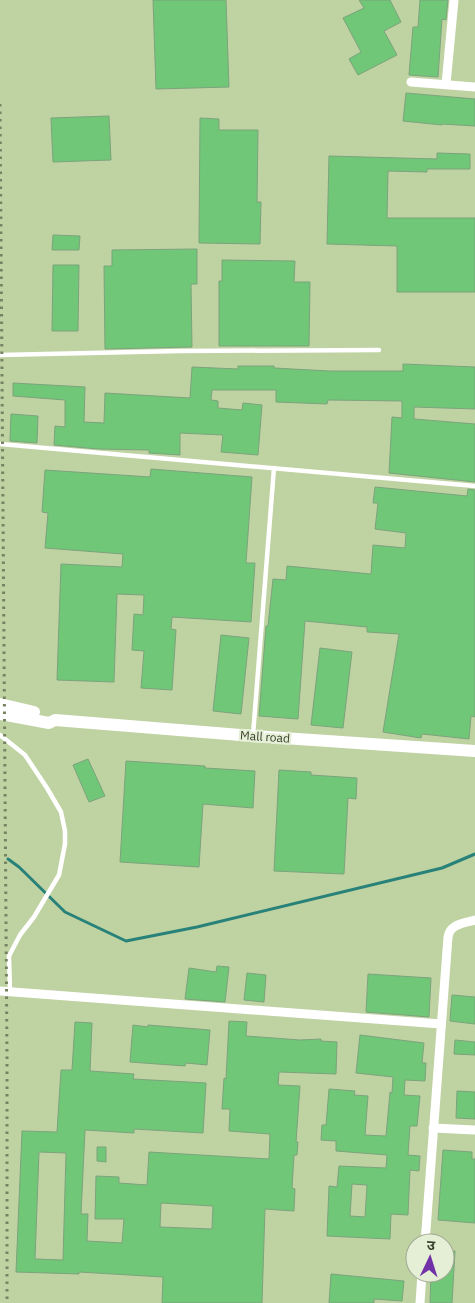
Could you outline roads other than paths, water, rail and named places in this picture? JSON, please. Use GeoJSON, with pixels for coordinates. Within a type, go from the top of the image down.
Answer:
{"type":"FeatureCollection","features":[{"type":"Feature","properties":{"kind":"street"},"geometry":{"type":"LineString","coordinates":[[446,84],[454,0]]}},
{"type":"Feature","properties":{"kind":"street"},"geometry":{"type":"LineString","coordinates":[[411,82],[475,87]]}},
{"type":"Feature","properties":{"kind":"street","name":"Mall road"},"geometry":{"type":"LineString","coordinates":[[2,709],[50,715],[55,720],[475,751]]}},
{"type":"Feature","properties":{"kind":"street"},"geometry":{"type":"LineString","coordinates":[[426,1233],[448,933],[454,926],[475,920]]}},
{"type":"Feature","properties":{"kind":"street"},"geometry":{"type":"LineString","coordinates":[[0,991],[441,1024]]}},
{"type":"Feature","properties":{"kind":"street"},"geometry":{"type":"LineString","coordinates":[[433,1128],[475,1130]]}},
{"type":"Feature","properties":{"kind":"street"},"geometry":{"type":"LineString","coordinates":[[420,1303],[421,1283]]}},
{"type":"Feature","properties":{"kind":"lane"},"geometry":{"type":"LineString","coordinates":[[0,354],[379,350]]}},
{"type":"Feature","properties":{"kind":"lane"},"geometry":{"type":"LineString","coordinates":[[0,444],[475,486]]}},
{"type":"Feature","properties":{"kind":"lane"},"geometry":{"type":"LineString","coordinates":[[253,736],[274,468]]}},
{"type":"Feature","properties":{"kind":"lane"},"geometry":{"type":"LineString","coordinates":[[0,735],[25,755],[60,812],[65,831],[65,844],[59,875],[34,917],[20,935],[9,956],[10,992]]}},
{"type":"Feature","properties":{"kind":"waterway"},"geometry":{"type":"LineString","coordinates":[[8,859],[19,867],[65,912],[126,941],[197,927],[442,868],[475,854]]}},
{"type":"Feature","properties":{"kind":"railway"},"geometry":{"type":"LineString","coordinates":[[0,104],[7,1303]]}}]}
